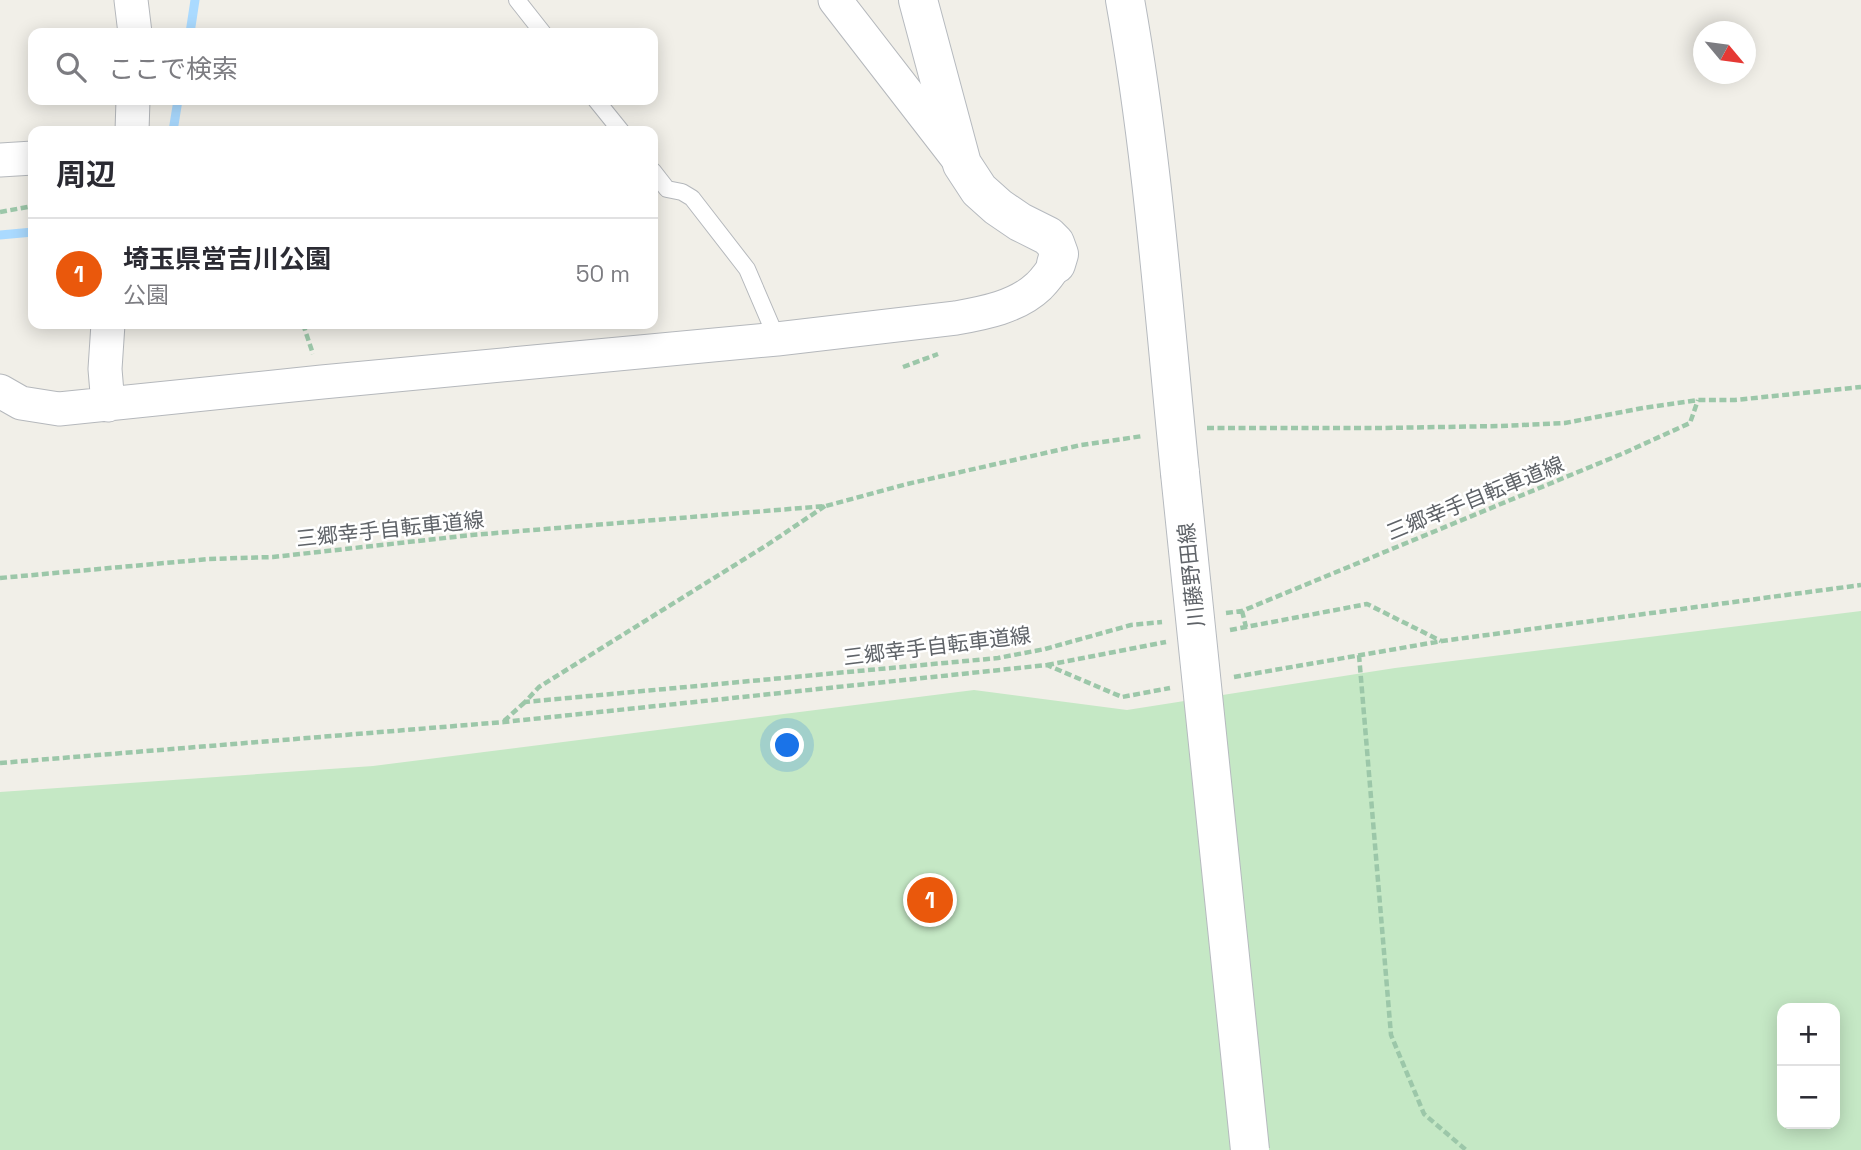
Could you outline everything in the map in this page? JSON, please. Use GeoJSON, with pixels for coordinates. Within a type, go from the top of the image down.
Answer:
{"type":"FeatureCollection","features":[{"type":"Feature","properties":{"kind":"main road"},"geometry":{"type":"LineString","coordinates":[[918,0],[962,164],[979,190],[998,207],[1048,236],[1055,243],[1059,254],[1056,264]]}},
{"type":"Feature","properties":{"kind":"main road","name":"川藤野田線"},"geometry":{"type":"LineString","coordinates":[[1125,0],[1149,156],[1250,1150]]}},
{"type":"Feature","properties":{"kind":"street"},"geometry":{"type":"LineString","coordinates":[[131,0],[134,28]]}},
{"type":"Feature","properties":{"kind":"street"},"geometry":{"type":"LineString","coordinates":[[835,0],[962,164]]}},
{"type":"Feature","properties":{"kind":"street"},"geometry":{"type":"LineString","coordinates":[[132,126],[133,105]]}},
{"type":"Feature","properties":{"kind":"street"},"geometry":{"type":"LineString","coordinates":[[0,160],[28,158]]}},
{"type":"Feature","properties":{"kind":"street"},"geometry":{"type":"LineString","coordinates":[[0,391],[22,403],[59,409],[777,339],[942,320],[983,313],[1013,303],[1038,287],[1056,264]]}},
{"type":"Feature","properties":{"kind":"street"},"geometry":{"type":"LineString","coordinates":[[108,329],[105,369],[108,405]]}},
{"type":"Feature","properties":{"kind":"lane"},"geometry":{"type":"LineString","coordinates":[[517,0],[539,28]]}},
{"type":"Feature","properties":{"kind":"lane"},"geometry":{"type":"LineString","coordinates":[[600,105],[617,126]]}},
{"type":"Feature","properties":{"kind":"lane"},"geometry":{"type":"LineString","coordinates":[[658,177],[667,189],[682,192],[692,198],[747,269],[777,339]]}},
{"type":"Feature","properties":{"kind":"path"},"geometry":{"type":"LineString","coordinates":[[0,212],[28,207]]}},
{"type":"Feature","properties":{"kind":"path","name":"三郷幸手自転車道線"},"geometry":{"type":"LineString","coordinates":[[1200,428],[1383,428],[1565,423],[1698,400],[1735,400],[1861,387]]}},
{"type":"Feature","properties":{"kind":"path","name":"三郷幸手自転車道線"},"geometry":{"type":"LineString","coordinates":[[1214,615],[1242,611],[1624,453],[1690,423],[1698,400]]}},
{"type":"Feature","properties":{"kind":"path","name":"三郷幸手自転車道線"},"geometry":{"type":"LineString","coordinates":[[0,578],[209,559],[273,557],[472,535],[826,506],[907,484],[1081,445],[1153,435]]}},
{"type":"Feature","properties":{"kind":"path","name":"三郷幸手自転車道線"},"geometry":{"type":"LineString","coordinates":[[524,702],[539,687],[826,506]]}},
{"type":"Feature","properties":{"kind":"path"},"geometry":{"type":"LineString","coordinates":[[1227,678],[1441,641],[1861,585]]}},
{"type":"Feature","properties":{"kind":"path"},"geometry":{"type":"LineString","coordinates":[[1219,632],[1367,604],[1441,641]]}},
{"type":"Feature","properties":{"kind":"path"},"geometry":{"type":"LineString","coordinates":[[1242,611],[1246,627]]}},
{"type":"Feature","properties":{"kind":"path","name":"三郷幸手自転車道線"},"geometry":{"type":"LineString","coordinates":[[524,702],[998,658],[1045,649],[1131,625],[1173,620]]}},
{"type":"Feature","properties":{"kind":"path"},"geometry":{"type":"LineString","coordinates":[[0,763],[504,722],[1047,665],[1166,642]]}},
{"type":"Feature","properties":{"kind":"path"},"geometry":{"type":"LineString","coordinates":[[1359,655],[1391,1035],[1424,1114],[1466,1150]]}},
{"type":"Feature","properties":{"kind":"path"},"geometry":{"type":"LineString","coordinates":[[1047,665],[1122,697],[1175,688]]}},
{"type":"Feature","properties":{"kind":"path"},"geometry":{"type":"LineString","coordinates":[[504,722],[524,702]]}},
{"type":"Feature","properties":{"kind":"green space"},"geometry":{"type":"Polygon","coordinates":[[[1861,611],[1861,1150],[0,1150],[0,792],[373,766],[974,690],[1127,710],[1395,668],[1861,611]]]}},
{"type":"Feature","properties":{"kind":"waterway"},"geometry":{"type":"LineString","coordinates":[[191,28],[195,0]]}},
{"type":"Feature","properties":{"kind":"waterway"},"geometry":{"type":"LineString","coordinates":[[174,126],[177,105]]}},
{"type":"Feature","properties":{"kind":"waterway"},"geometry":{"type":"LineString","coordinates":[[0,235],[28,232]]}},
{"type":"Feature","properties":{"kind":"place","name":"埼玉県営吉川公園"},"geometry":{"type":"Point","coordinates":[930,900]}}]}
